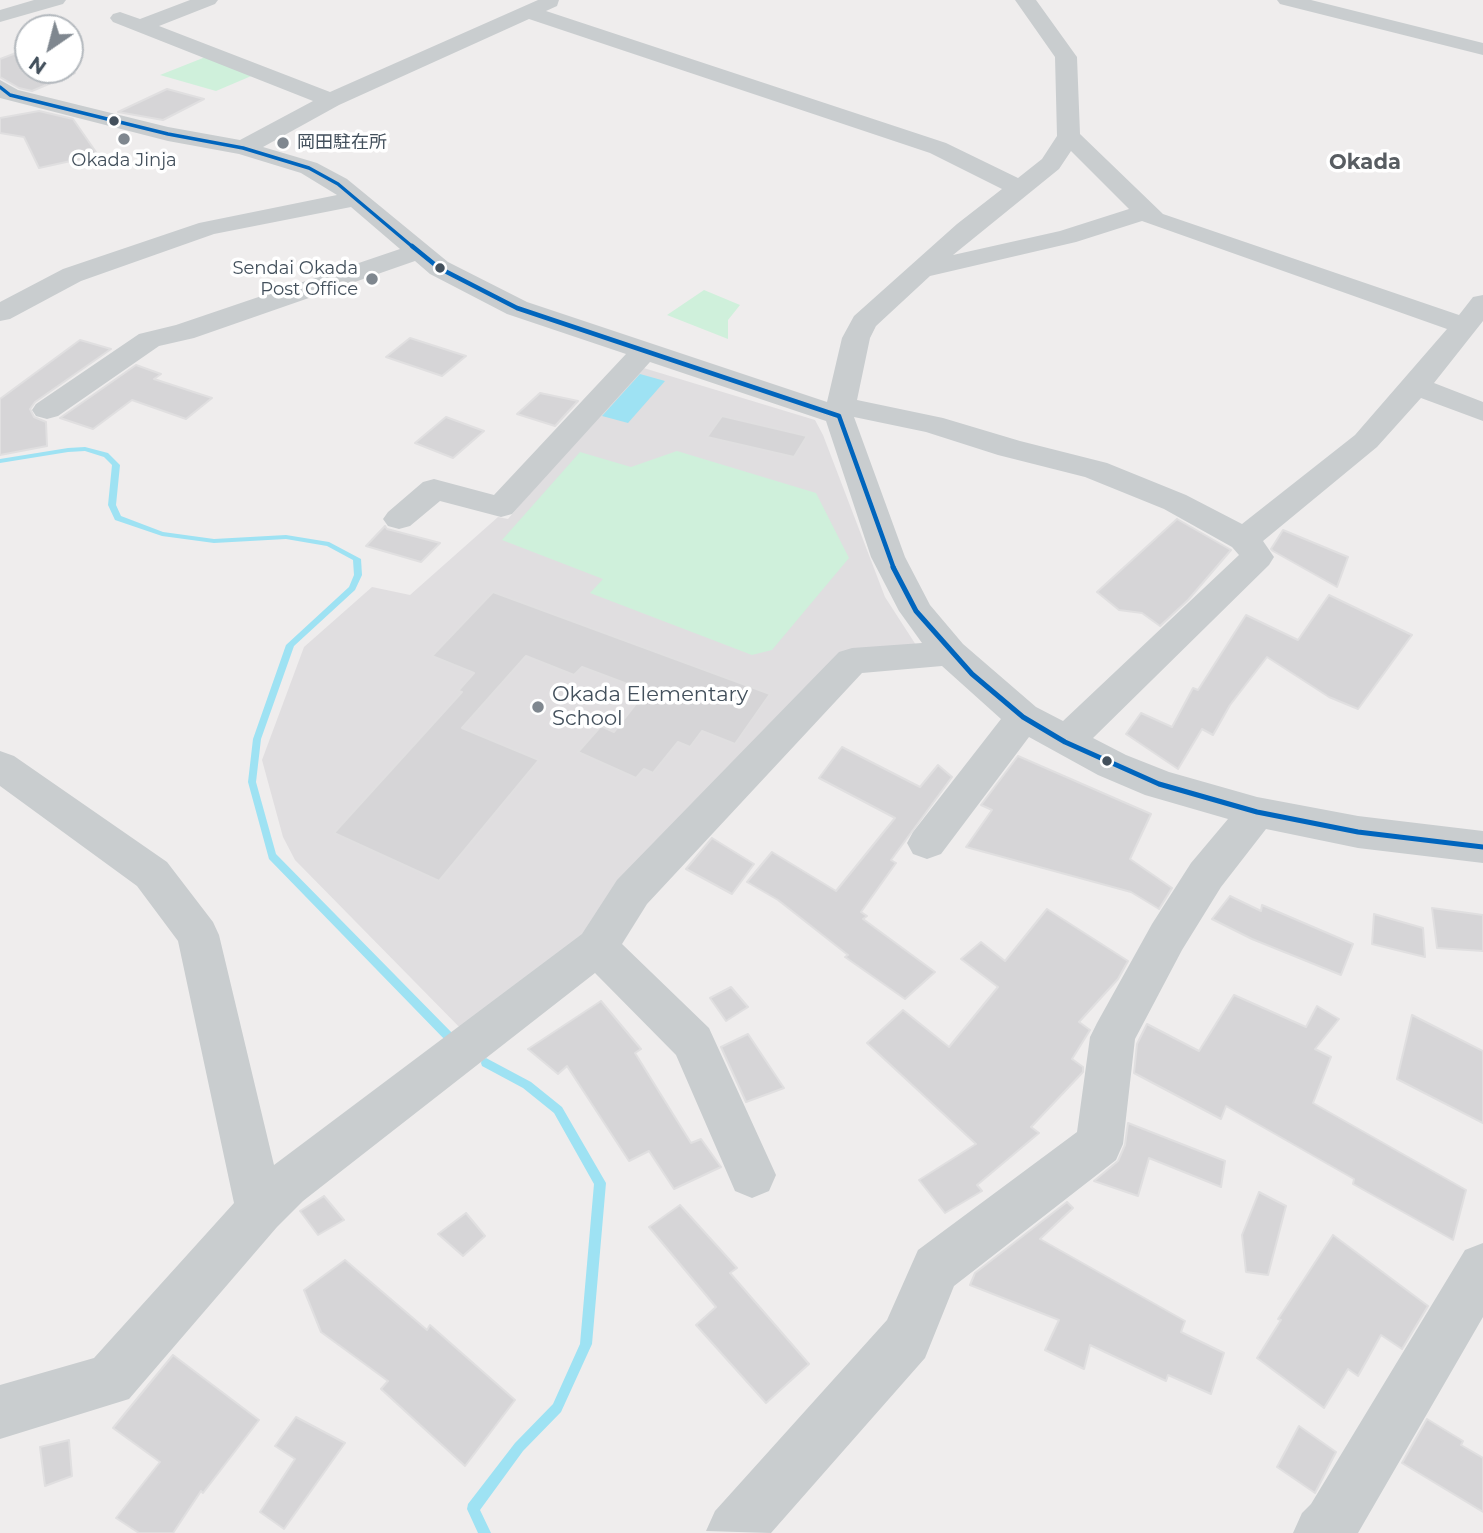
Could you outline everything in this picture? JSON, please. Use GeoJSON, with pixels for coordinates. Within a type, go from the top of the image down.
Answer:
{"type":"FeatureCollection","features":[{"type":"Feature","properties":{"kind":"street"},"geometry":{"type":"LineString","coordinates":[[0,16],[56,0]]}},
{"type":"Feature","properties":{"kind":"street"},"geometry":{"type":"LineString","coordinates":[[208,0],[130,22],[331,100]]}},
{"type":"Feature","properties":{"kind":"street"},"geometry":{"type":"LineString","coordinates":[[243,148],[331,100],[554,0]]}},
{"type":"Feature","properties":{"kind":"street"},"geometry":{"type":"LineString","coordinates":[[1025,0],[1045,23],[1066,57],[1069,136],[1051,164],[966,229],[864,322],[856,338],[840,411],[888,557],[916,611],[950,653],[1023,717],[1065,742],[1159,784],[1257,812],[1358,832],[1483,848]]}},
{"type":"Feature","properties":{"kind":"street"},"geometry":{"type":"LineString","coordinates":[[1287,0],[1483,49]]}},
{"type":"Feature","properties":{"kind":"street"},"geometry":{"type":"LineString","coordinates":[[528,12],[938,148],[1019,188]]}},
{"type":"Feature","properties":{"kind":"street"},"geometry":{"type":"LineString","coordinates":[[3,93],[168,134],[243,148],[309,168],[338,184],[439,268],[517,308],[643,352],[840,411],[932,424],[1009,448],[1096,470],[1175,502],[1244,539],[1257,557],[1065,742]]}},
{"type":"Feature","properties":{"kind":"street"},"geometry":{"type":"LineString","coordinates":[[1069,136],[1154,219],[1462,325]]}},
{"type":"Feature","properties":{"kind":"street"},"geometry":{"type":"LineString","coordinates":[[0,313],[72,275],[208,228],[356,199]]}},
{"type":"Feature","properties":{"kind":"street"},"geometry":{"type":"LineString","coordinates":[[921,270],[1067,237],[1146,212]]}},
{"type":"Feature","properties":{"kind":"street"},"geometry":{"type":"LineString","coordinates":[[47,410],[149,340],[184,332],[418,251]]}},
{"type":"Feature","properties":{"kind":"street"},"geometry":{"type":"LineString","coordinates":[[1244,539],[1366,441],[1416,386],[1462,325],[1483,303]]}},
{"type":"Feature","properties":{"kind":"street"},"geometry":{"type":"LineString","coordinates":[[399,519],[434,489],[501,507],[643,352]]}},
{"type":"Feature","properties":{"kind":"street"},"geometry":{"type":"LineString","coordinates":[[1416,386],[1483,412]]}},
{"type":"Feature","properties":{"kind":"street"},"geometry":{"type":"LineString","coordinates":[[0,1412],[110,1380],[260,1210],[286,1185],[597,947],[632,892],[852,662],[950,653]]}},
{"type":"Feature","properties":{"kind":"street"},"geometry":{"type":"LineString","coordinates":[[927,843],[1023,717]]}},
{"type":"Feature","properties":{"kind":"street"},"geometry":{"type":"LineString","coordinates":[[0,766],[152,874],[198,935],[260,1210]]}},
{"type":"Feature","properties":{"kind":"street"},"geometry":{"type":"LineString","coordinates":[[735,1531],[906,1339],[936,1268],[1099,1144],[1114,1037],[1167,937],[1206,875],[1257,812]]}},
{"type":"Feature","properties":{"kind":"street"},"geometry":{"type":"LineString","coordinates":[[597,947],[693,1042],[752,1175]]}},
{"type":"Feature","properties":{"kind":"street"},"geometry":{"type":"LineString","coordinates":[[1322,1533],[1331,1524],[1475,1296]]}},
{"type":"Feature","properties":{"kind":"shaded area","name":"Okada Elementary School"},"geometry":{"type":"Polygon","coordinates":[[[637,366],[815,420],[885,597],[916,645],[883,650],[589,933],[470,1038],[295,860],[283,837],[262,760],[304,647],[372,587],[410,595],[498,517],[508,519],[637,366]]]}},
{"type":"Feature","properties":{"kind":"green space"},"geometry":{"type":"Polygon","coordinates":[[[208,56],[256,74],[216,91],[160,75],[208,56]]]}},
{"type":"Feature","properties":{"kind":"green space"},"geometry":{"type":"Polygon","coordinates":[[[704,290],[740,305],[728,320],[728,339],[667,315],[704,290]]]}},
{"type":"Feature","properties":{"kind":"green space"},"geometry":{"type":"Polygon","coordinates":[[[677,451],[816,493],[849,558],[772,650],[752,655],[590,593],[603,579],[502,540],[580,452],[631,467],[677,451]]]}},
{"type":"Feature","properties":{"kind":"water"},"geometry":{"type":"Polygon","coordinates":[[[640,374],[665,381],[628,423],[602,416],[640,374]]]}},
{"type":"Feature","properties":{"kind":"building"},"geometry":{"type":"Polygon","coordinates":[[[14,54],[14,84],[49,84],[32,91],[19,88],[0,77],[0,59],[14,54]]]}},
{"type":"Feature","properties":{"kind":"building"},"geometry":{"type":"Polygon","coordinates":[[[167,89],[204,99],[163,120],[118,112],[167,89]]]}},
{"type":"Feature","properties":{"kind":"building"},"geometry":{"type":"Polygon","coordinates":[[[39,111],[73,119],[98,155],[39,168],[24,137],[0,133],[0,118],[39,111]]]}},
{"type":"Feature","properties":{"kind":"building"},"geometry":{"type":"Polygon","coordinates":[[[410,338],[466,356],[442,376],[386,357],[410,338]]]}},
{"type":"Feature","properties":{"kind":"building"},"geometry":{"type":"Polygon","coordinates":[[[80,340],[111,349],[35,402],[30,409],[34,417],[46,422],[47,446],[0,455],[0,399],[80,340]]]}},
{"type":"Feature","properties":{"kind":"building"},"geometry":{"type":"Polygon","coordinates":[[[136,365],[161,374],[154,379],[212,398],[186,419],[132,400],[93,429],[60,418],[136,365]]]}},
{"type":"Feature","properties":{"kind":"building"},"geometry":{"type":"Polygon","coordinates":[[[540,393],[578,401],[555,426],[517,414],[540,393]]]}},
{"type":"Feature","properties":{"kind":"building"},"geometry":{"type":"Polygon","coordinates":[[[722,416],[807,436],[794,457],[707,437],[722,416]]]}},
{"type":"Feature","properties":{"kind":"building"},"geometry":{"type":"Polygon","coordinates":[[[446,417],[484,431],[453,458],[415,443],[446,417]]]}},
{"type":"Feature","properties":{"kind":"building"},"geometry":{"type":"Polygon","coordinates":[[[1177,519],[1231,550],[1188,600],[1160,626],[1142,613],[1119,610],[1097,592],[1177,519]]]}},
{"type":"Feature","properties":{"kind":"building"},"geometry":{"type":"Polygon","coordinates":[[[385,526],[387,529],[440,543],[421,562],[366,546],[385,526]]]}},
{"type":"Feature","properties":{"kind":"building"},"geometry":{"type":"Polygon","coordinates":[[[1283,530],[1348,557],[1337,587],[1271,549],[1283,530]]]}},
{"type":"Feature","properties":{"kind":"building"},"geometry":{"type":"Polygon","coordinates":[[[493,592],[770,694],[735,744],[702,731],[690,747],[678,742],[653,773],[644,769],[636,778],[578,752],[601,726],[614,732],[646,691],[582,667],[574,675],[526,656],[462,728],[539,760],[439,881],[334,833],[462,692],[458,691],[474,673],[432,656],[493,592]]]}},
{"type":"Feature","properties":{"kind":"building"},"geometry":{"type":"Polygon","coordinates":[[[1329,595],[1412,635],[1358,709],[1329,697],[1267,657],[1230,705],[1213,735],[1202,729],[1178,769],[1126,734],[1141,713],[1172,727],[1193,688],[1198,690],[1246,615],[1298,640],[1329,595]]]}},
{"type":"Feature","properties":{"kind":"building"},"geometry":{"type":"Polygon","coordinates":[[[842,747],[920,787],[938,765],[952,777],[891,860],[896,863],[861,912],[867,916],[863,919],[935,972],[905,999],[845,957],[848,955],[778,900],[747,882],[772,852],[836,891],[895,818],[819,778],[842,747]]]}},
{"type":"Feature","properties":{"kind":"building"},"geometry":{"type":"Polygon","coordinates":[[[1018,756],[1151,814],[1130,859],[1172,888],[1159,909],[1131,892],[966,847],[992,810],[981,805],[1018,756]]]}},
{"type":"Feature","properties":{"kind":"building"},"geometry":{"type":"Polygon","coordinates":[[[712,838],[754,864],[732,894],[686,869],[712,838]]]}},
{"type":"Feature","properties":{"kind":"building"},"geometry":{"type":"Polygon","coordinates":[[[1230,896],[1261,911],[1262,905],[1353,944],[1341,975],[1252,939],[1212,919],[1230,896]]]}},
{"type":"Feature","properties":{"kind":"building"},"geometry":{"type":"Polygon","coordinates":[[[1432,908],[1483,915],[1483,951],[1437,948],[1432,908]]]}},
{"type":"Feature","properties":{"kind":"building"},"geometry":{"type":"Polygon","coordinates":[[[1047,909],[1128,961],[1118,979],[1079,1022],[1090,1030],[1072,1059],[1083,1067],[1083,1072],[1031,1127],[1039,1133],[977,1185],[982,1191],[945,1213],[919,1180],[976,1144],[867,1043],[903,1010],[949,1047],[998,987],[961,959],[981,942],[1005,961],[1047,909]]]}},
{"type":"Feature","properties":{"kind":"building"},"geometry":{"type":"Polygon","coordinates":[[[1374,914],[1423,928],[1425,957],[1372,944],[1374,914]]]}},
{"type":"Feature","properties":{"kind":"building"},"geometry":{"type":"Polygon","coordinates":[[[731,987],[748,1007],[726,1021],[710,998],[731,987]]]}},
{"type":"Feature","properties":{"kind":"building"},"geometry":{"type":"Polygon","coordinates":[[[1234,995],[1306,1027],[1317,1006],[1339,1019],[1315,1049],[1331,1057],[1313,1103],[1466,1190],[1453,1240],[1353,1184],[1354,1179],[1226,1106],[1221,1119],[1134,1073],[1137,1044],[1147,1024],[1199,1051],[1234,995]]]}},
{"type":"Feature","properties":{"kind":"building"},"geometry":{"type":"Polygon","coordinates":[[[601,1001],[641,1049],[635,1053],[691,1143],[701,1139],[721,1167],[674,1189],[649,1151],[629,1161],[567,1066],[558,1074],[528,1049],[601,1001]]]}},
{"type":"Feature","properties":{"kind":"building"},"geometry":{"type":"Polygon","coordinates":[[[1412,1015],[1483,1051],[1483,1123],[1397,1079],[1412,1015]]]}},
{"type":"Feature","properties":{"kind":"building"},"geometry":{"type":"Polygon","coordinates":[[[748,1034],[784,1088],[746,1102],[721,1047],[748,1034]]]}},
{"type":"Feature","properties":{"kind":"building"},"geometry":{"type":"Polygon","coordinates":[[[1128,1123],[1225,1161],[1221,1187],[1149,1158],[1138,1196],[1094,1181],[1118,1161],[1125,1145],[1128,1123]]]}},
{"type":"Feature","properties":{"kind":"building"},"geometry":{"type":"Polygon","coordinates":[[[1259,1192],[1286,1206],[1268,1275],[1246,1272],[1242,1235],[1259,1192]]]}},
{"type":"Feature","properties":{"kind":"building"},"geometry":{"type":"Polygon","coordinates":[[[324,1196],[344,1220],[318,1235],[300,1211],[324,1196]]]}},
{"type":"Feature","properties":{"kind":"building"},"geometry":{"type":"Polygon","coordinates":[[[1067,1202],[1073,1208],[1040,1239],[1185,1321],[1181,1332],[1224,1353],[1211,1394],[1168,1375],[1166,1381],[1090,1345],[1084,1369],[1045,1350],[1059,1320],[970,1285],[975,1273],[1067,1202]]]}},
{"type":"Feature","properties":{"kind":"building"},"geometry":{"type":"Polygon","coordinates":[[[680,1205],[737,1268],[730,1273],[809,1364],[766,1403],[696,1325],[716,1307],[649,1227],[680,1205]]]}},
{"type":"Feature","properties":{"kind":"building"},"geometry":{"type":"Polygon","coordinates":[[[466,1213],[485,1236],[463,1256],[438,1234],[466,1213]]]}},
{"type":"Feature","properties":{"kind":"building"},"geometry":{"type":"Polygon","coordinates":[[[1333,1235],[1428,1306],[1402,1349],[1381,1335],[1358,1376],[1348,1369],[1324,1408],[1257,1358],[1281,1320],[1278,1319],[1333,1235]]]}},
{"type":"Feature","properties":{"kind":"building"},"geometry":{"type":"Polygon","coordinates":[[[345,1260],[427,1330],[430,1325],[515,1400],[465,1466],[381,1389],[388,1381],[321,1332],[304,1290],[345,1260]]]}},
{"type":"Feature","properties":{"kind":"building"},"geometry":{"type":"Polygon","coordinates":[[[173,1355],[259,1420],[203,1493],[201,1491],[173,1533],[139,1533],[116,1518],[160,1462],[113,1428],[173,1355]]]}},
{"type":"Feature","properties":{"kind":"building"},"geometry":{"type":"Polygon","coordinates":[[[296,1417],[345,1443],[284,1529],[260,1512],[295,1459],[275,1446],[296,1417]]]}},
{"type":"Feature","properties":{"kind":"building"},"geometry":{"type":"Polygon","coordinates":[[[1427,1419],[1463,1441],[1461,1445],[1483,1458],[1483,1512],[1402,1463],[1427,1419]]]}},
{"type":"Feature","properties":{"kind":"building"},"geometry":{"type":"Polygon","coordinates":[[[1299,1426],[1336,1452],[1315,1493],[1277,1467],[1299,1426]]]}},
{"type":"Feature","properties":{"kind":"building"},"geometry":{"type":"Polygon","coordinates":[[[69,1440],[72,1476],[45,1486],[40,1447],[69,1440]]]}},
{"type":"Feature","properties":{"kind":"waterway"},"geometry":{"type":"LineString","coordinates":[[0,461],[85,449],[106,455],[116,465],[112,505],[118,518],[162,534],[214,541],[286,537],[329,544],[357,559],[358,575],[352,588],[290,645],[257,739],[252,782],[272,856],[452,1040]]}},
{"type":"Feature","properties":{"kind":"waterway"},"geometry":{"type":"LineString","coordinates":[[485,1533],[473,1509],[519,1447],[557,1408],[586,1344],[600,1183],[558,1110],[527,1085],[486,1063]]}},
{"type":"Feature","properties":{"kind":"transit line"},"geometry":{"type":"LineString","coordinates":[[0,87],[10,95],[168,134],[243,148],[309,168],[338,184],[439,268],[517,308],[839,416],[888,557],[916,611],[972,674],[1023,717],[1065,742],[1159,784],[1257,812],[1358,832],[1483,847]]}},
{"type":"Feature","properties":{"kind":"place","name":"Okada Jinja"},"geometry":{"type":"Point","coordinates":[124,139]}},
{"type":"Feature","properties":{"kind":"place","name":"岡田駐在所"},"geometry":{"type":"Point","coordinates":[283,143]}},
{"type":"Feature","properties":{"kind":"place","name":"Sendai Okada Post Office"},"geometry":{"type":"Point","coordinates":[372,279]}},
{"type":"Feature","properties":{"kind":"place","name":"Okada Elementary School"},"geometry":{"type":"Point","coordinates":[538,707]}},
{"type":"Feature","properties":{"kind":"district","name":"Okada"},"geometry":{"type":"Point","coordinates":[1365,163]}}]}
